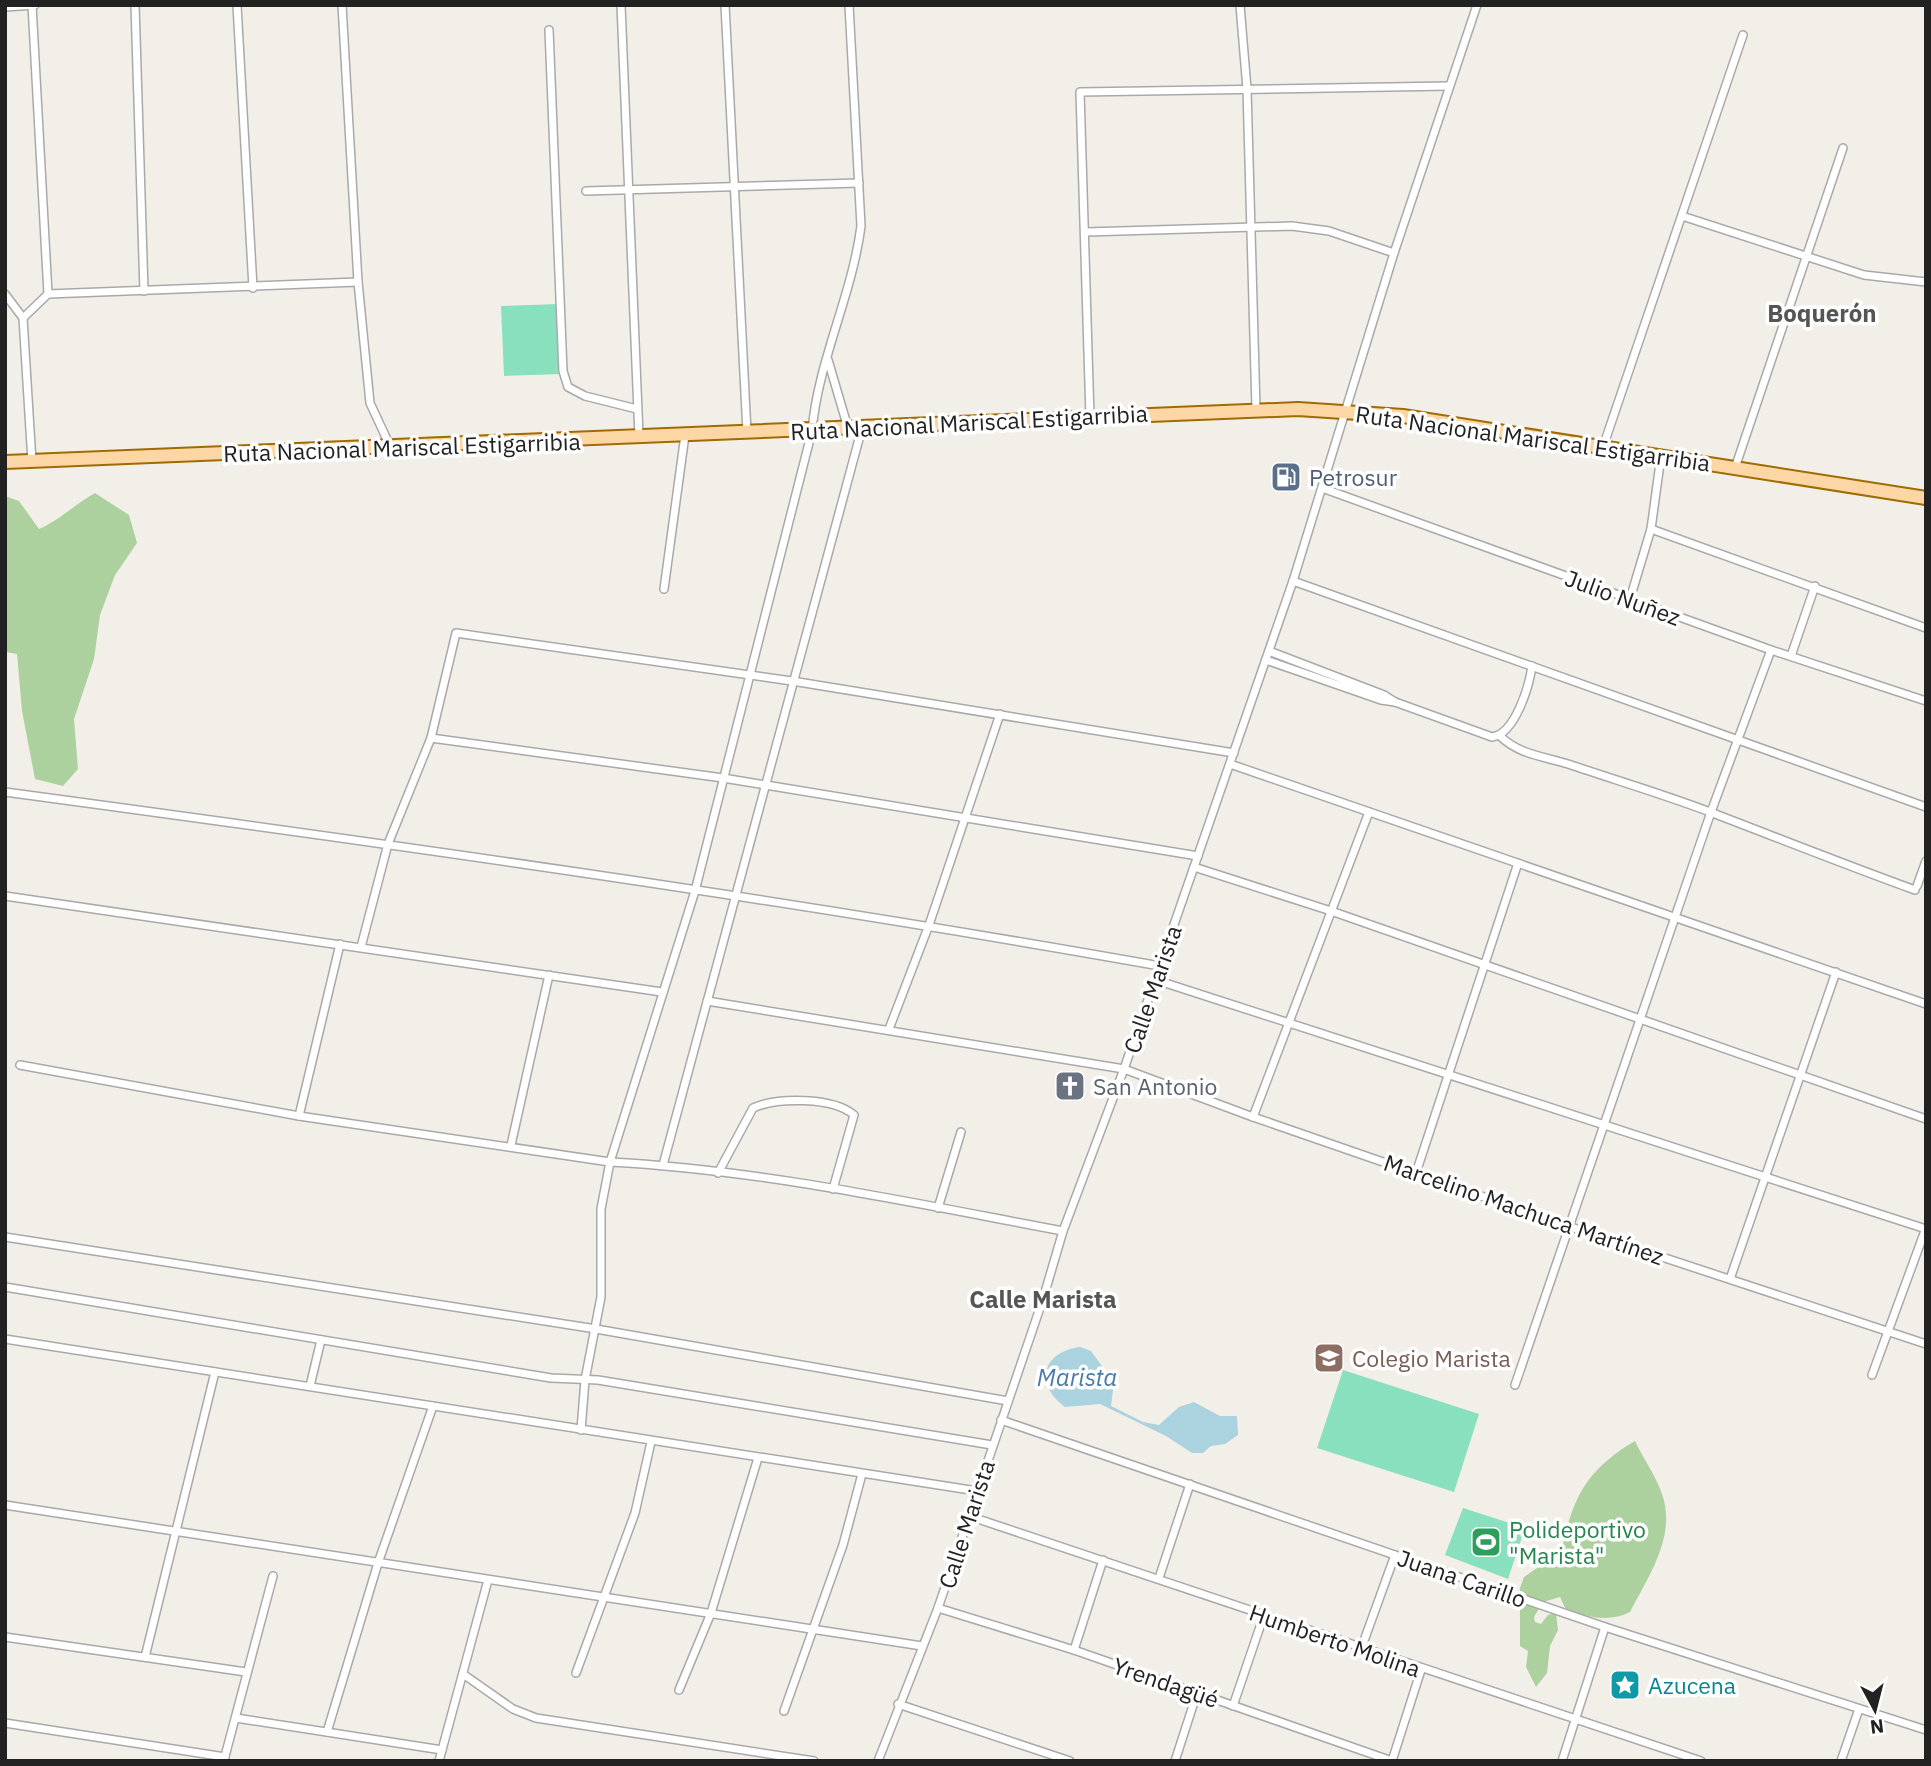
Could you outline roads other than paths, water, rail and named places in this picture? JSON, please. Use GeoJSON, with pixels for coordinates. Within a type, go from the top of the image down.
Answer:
{"type":"FeatureCollection","features":[{"type":"Feature","properties":{"kind":"main road","name":"Ruta Nacional Mariscal Estigarribia"},"geometry":{"type":"LineString","coordinates":[[5,462],[812,431],[1256,409],[1345,411],[1403,416],[1926,498]]}},
{"type":"Feature","properties":{"kind":"street"},"geometry":{"type":"LineString","coordinates":[[5,7],[33,5],[48,293]]}},
{"type":"Feature","properties":{"kind":"street"},"geometry":{"type":"LineString","coordinates":[[135,5],[144,291]]}},
{"type":"Feature","properties":{"kind":"street"},"geometry":{"type":"LineString","coordinates":[[237,5],[253,288]]}},
{"type":"Feature","properties":{"kind":"street"},"geometry":{"type":"LineString","coordinates":[[342,5],[358,282],[370,403],[391,447]]}},
{"type":"Feature","properties":{"kind":"street"},"geometry":{"type":"LineString","coordinates":[[621,5],[639,437]]}},
{"type":"Feature","properties":{"kind":"street"},"geometry":{"type":"LineString","coordinates":[[725,5],[747,433]]}},
{"type":"Feature","properties":{"kind":"street"},"geometry":{"type":"LineString","coordinates":[[581,1430],[585,1380],[601,1297],[601,1209],[610,1162],[695,891],[812,431],[818,379],[828,360],[858,251],[861,226],[849,5]]}},
{"type":"Feature","properties":{"kind":"street"},"geometry":{"type":"LineString","coordinates":[[1240,5],[1247,89],[1256,409]]}},
{"type":"Feature","properties":{"kind":"street","name":"Calle Marista"},"geometry":{"type":"LineString","coordinates":[[878,1761],[898,1704],[938,1608],[1063,1231],[1156,980],[1293,581],[1394,253],[1476,5]]}},
{"type":"Feature","properties":{"kind":"street"},"geometry":{"type":"LineString","coordinates":[[549,30],[563,371],[568,387],[585,396],[637,409]]}},
{"type":"Feature","properties":{"kind":"street"},"geometry":{"type":"LineString","coordinates":[[1603,447],[1743,35]]}},
{"type":"Feature","properties":{"kind":"street"},"geometry":{"type":"LineString","coordinates":[[1090,417],[1080,92],[1449,86]]}},
{"type":"Feature","properties":{"kind":"street"},"geometry":{"type":"LineString","coordinates":[[1735,468],[1843,148]]}},
{"type":"Feature","properties":{"kind":"street"},"geometry":{"type":"LineString","coordinates":[[586,191],[859,183]]}},
{"type":"Feature","properties":{"kind":"street"},"geometry":{"type":"LineString","coordinates":[[1682,216],[1804,258],[1864,275],[1926,282]]}},
{"type":"Feature","properties":{"kind":"street"},"geometry":{"type":"LineString","coordinates":[[1086,232],[1292,226],[1329,231],[1394,253]]}},
{"type":"Feature","properties":{"kind":"street"},"geometry":{"type":"LineString","coordinates":[[23,318],[48,293],[253,288],[358,282]]}},
{"type":"Feature","properties":{"kind":"street"},"geometry":{"type":"LineString","coordinates":[[5,294],[23,318],[32,461]]}},
{"type":"Feature","properties":{"kind":"street"},"geometry":{"type":"LineString","coordinates":[[663,1165],[765,785],[855,428],[828,360]]}},
{"type":"Feature","properties":{"kind":"street"},"geometry":{"type":"LineString","coordinates":[[664,589],[685,435]]}},
{"type":"Feature","properties":{"kind":"street"},"geometry":{"type":"LineString","coordinates":[[1630,599],[1651,529],[1661,456]]}},
{"type":"Feature","properties":{"kind":"street","name":"Julio Nuñez"},"geometry":{"type":"LineString","coordinates":[[1322,488],[1772,650],[1926,701]]}},
{"type":"Feature","properties":{"kind":"street"},"geometry":{"type":"LineString","coordinates":[[1651,529],[1926,628]]}},
{"type":"Feature","properties":{"kind":"street"},"geometry":{"type":"LineString","coordinates":[[1293,581],[1926,807]]}},
{"type":"Feature","properties":{"kind":"street"},"geometry":{"type":"LineString","coordinates":[[1791,656],[1815,586]]}},
{"type":"Feature","properties":{"kind":"street"},"geometry":{"type":"LineString","coordinates":[[361,947],[388,844],[431,738],[456,633],[749,677],[792,681],[1234,753]]}},
{"type":"Feature","properties":{"kind":"street"},"geometry":{"type":"LineString","coordinates":[[1516,1385],[1736,739],[1772,650]]}},
{"type":"Feature","properties":{"kind":"street"},"geometry":{"type":"LineString","coordinates":[[1269,651],[1384,695],[1395,702]]}},
{"type":"Feature","properties":{"kind":"street"},"geometry":{"type":"LineString","coordinates":[[1266,660],[1492,737],[1500,736],[1510,727],[1532,666]]}},
{"type":"Feature","properties":{"kind":"street"},"geometry":{"type":"LineString","coordinates":[[889,1029],[929,925],[1000,714]]}},
{"type":"Feature","properties":{"kind":"street"},"geometry":{"type":"LineString","coordinates":[[1500,736],[1513,748],[1529,754],[1562,762],[1711,812],[1757,833],[1916,888],[1926,861]]}},
{"type":"Feature","properties":{"kind":"street"},"geometry":{"type":"LineString","coordinates":[[431,738],[723,778],[1198,856]]}},
{"type":"Feature","properties":{"kind":"street"},"geometry":{"type":"LineString","coordinates":[[1230,764],[1926,1004]]}},
{"type":"Feature","properties":{"kind":"street"},"geometry":{"type":"LineString","coordinates":[[5,792],[388,844],[929,925],[1160,966]]}},
{"type":"Feature","properties":{"kind":"street"},"geometry":{"type":"LineString","coordinates":[[1253,1117],[1369,812]]}},
{"type":"Feature","properties":{"kind":"street"},"geometry":{"type":"LineString","coordinates":[[1416,1172],[1518,863]]}},
{"type":"Feature","properties":{"kind":"street"},"geometry":{"type":"LineString","coordinates":[[1195,867],[1332,911],[1926,1119]]}},
{"type":"Feature","properties":{"kind":"street"},"geometry":{"type":"LineString","coordinates":[[5,897],[662,992]]}},
{"type":"Feature","properties":{"kind":"street"},"geometry":{"type":"LineString","coordinates":[[299,1116],[340,944]]}},
{"type":"Feature","properties":{"kind":"street"},"geometry":{"type":"LineString","coordinates":[[1730,1279],[1836,972]]}},
{"type":"Feature","properties":{"kind":"street"},"geometry":{"type":"LineString","coordinates":[[511,1145],[549,975]]}},
{"type":"Feature","properties":{"kind":"street"},"geometry":{"type":"LineString","coordinates":[[1156,980],[1926,1228],[1872,1375]]}},
{"type":"Feature","properties":{"kind":"street","name":"Marcelino Machuca Martínez"},"geometry":{"type":"LineString","coordinates":[[707,1001],[1124,1069],[1253,1117],[1570,1227],[1926,1344]]}},
{"type":"Feature","properties":{"kind":"street"},"geometry":{"type":"LineString","coordinates":[[20,1065],[299,1116],[511,1145],[610,1162],[663,1165],[833,1189],[1063,1231]]}},
{"type":"Feature","properties":{"kind":"street"},"geometry":{"type":"LineString","coordinates":[[718,1173],[753,1108],[775,1102],[831,1104],[853,1115],[833,1189]]}},
{"type":"Feature","properties":{"kind":"street"},"geometry":{"type":"LineString","coordinates":[[938,1208],[961,1132]]}},
{"type":"Feature","properties":{"kind":"street"},"geometry":{"type":"LineString","coordinates":[[5,1237],[596,1329],[1008,1401]]}},
{"type":"Feature","properties":{"kind":"street"},"geometry":{"type":"LineString","coordinates":[[5,1287],[551,1378],[585,1380],[992,1445]]}},
{"type":"Feature","properties":{"kind":"street"},"geometry":{"type":"LineString","coordinates":[[5,1339],[978,1491]]}},
{"type":"Feature","properties":{"kind":"street"},"geometry":{"type":"LineString","coordinates":[[310,1386],[321,1340]]}},
{"type":"Feature","properties":{"kind":"street"},"geometry":{"type":"LineString","coordinates":[[145,1657],[215,1371]]}},
{"type":"Feature","properties":{"kind":"street"},"geometry":{"type":"LineString","coordinates":[[327,1732],[378,1563],[433,1406]]}},
{"type":"Feature","properties":{"kind":"street","name":"Juana Carillo"},"geometry":{"type":"LineString","coordinates":[[1001,1420],[1605,1628],[1926,1730]]}},
{"type":"Feature","properties":{"kind":"street"},"geometry":{"type":"LineString","coordinates":[[576,1673],[635,1513],[651,1442]]}},
{"type":"Feature","properties":{"kind":"street"},"geometry":{"type":"LineString","coordinates":[[679,1690],[711,1613],[758,1458]]}},
{"type":"Feature","properties":{"kind":"street"},"geometry":{"type":"LineString","coordinates":[[784,1711],[810,1629],[843,1545],[862,1474]]}},
{"type":"Feature","properties":{"kind":"street"},"geometry":{"type":"LineString","coordinates":[[1159,1578],[1190,1484]]}},
{"type":"Feature","properties":{"kind":"street"},"geometry":{"type":"LineString","coordinates":[[5,1504],[922,1646]]}},
{"type":"Feature","properties":{"kind":"street","name":"Humberto Molina"},"geometry":{"type":"LineString","coordinates":[[970,1517],[1159,1578],[1421,1670],[1701,1761]]}},
{"type":"Feature","properties":{"kind":"street"},"geometry":{"type":"LineString","coordinates":[[1361,1649],[1395,1555]]}},
{"type":"Feature","properties":{"kind":"street"},"geometry":{"type":"LineString","coordinates":[[1074,1650],[1103,1560]]}},
{"type":"Feature","properties":{"kind":"street"},"geometry":{"type":"LineString","coordinates":[[5,1723],[225,1759],[273,1576]]}},
{"type":"Feature","properties":{"kind":"street"},"geometry":{"type":"LineString","coordinates":[[439,1761],[488,1580]]}},
{"type":"Feature","properties":{"kind":"street","name":"Yrendagüé"},"geometry":{"type":"LineString","coordinates":[[938,1608],[1074,1650],[1392,1761]]}},
{"type":"Feature","properties":{"kind":"street"},"geometry":{"type":"LineString","coordinates":[[1233,1706],[1264,1615]]}},
{"type":"Feature","properties":{"kind":"street"},"geometry":{"type":"LineString","coordinates":[[1562,1761],[1605,1628]]}},
{"type":"Feature","properties":{"kind":"street"},"geometry":{"type":"LineString","coordinates":[[5,1637],[246,1672]]}},
{"type":"Feature","properties":{"kind":"street"},"geometry":{"type":"LineString","coordinates":[[1392,1761],[1421,1670]]}},
{"type":"Feature","properties":{"kind":"street"},"geometry":{"type":"LineString","coordinates":[[463,1674],[513,1709],[536,1718],[814,1761]]}},
{"type":"Feature","properties":{"kind":"street"},"geometry":{"type":"LineString","coordinates":[[1175,1761],[1197,1693]]}},
{"type":"Feature","properties":{"kind":"street"},"geometry":{"type":"LineString","coordinates":[[898,1704],[1070,1761]]}},
{"type":"Feature","properties":{"kind":"street"},"geometry":{"type":"LineString","coordinates":[[1841,1761],[1859,1709]]}},
{"type":"Feature","properties":{"kind":"street"},"geometry":{"type":"LineString","coordinates":[[236,1718],[442,1750]]}},
{"type":"Feature","properties":{"kind":"water","name":"Marista"},"geometry":{"type":"Polygon","coordinates":[[[1080,1347],[1091,1351],[1104,1369],[1113,1390],[1111,1406],[1143,1422],[1159,1425],[1179,1407],[1194,1402],[1220,1416],[1237,1416],[1238,1435],[1225,1444],[1211,1446],[1203,1453],[1192,1453],[1166,1436],[1100,1404],[1065,1407],[1049,1389],[1047,1370],[1057,1355],[1080,1347]]]}},
{"type":"Feature","properties":{"kind":"place","name":"Petrosur"},"geometry":{"type":"Point","coordinates":[1286,477]}},
{"type":"Feature","properties":{"kind":"place","name":"San Antonio"},"geometry":{"type":"Point","coordinates":[1070,1086]}},
{"type":"Feature","properties":{"kind":"place","name":"Colegio Marista"},"geometry":{"type":"Point","coordinates":[1329,1358]}},
{"type":"Feature","properties":{"kind":"place","name":"Polideportivo \"Marista\""},"geometry":{"type":"Point","coordinates":[1486,1542]}},
{"type":"Feature","properties":{"kind":"place","name":"Azucena"},"geometry":{"type":"Point","coordinates":[1625,1685]}},
{"type":"Feature","properties":{"kind":"district","name":"Boquerón"},"geometry":{"type":"Point","coordinates":[1822,313]}},
{"type":"Feature","properties":{"kind":"district","name":"Calle Marista"},"geometry":{"type":"Point","coordinates":[1043,1299]}}]}
